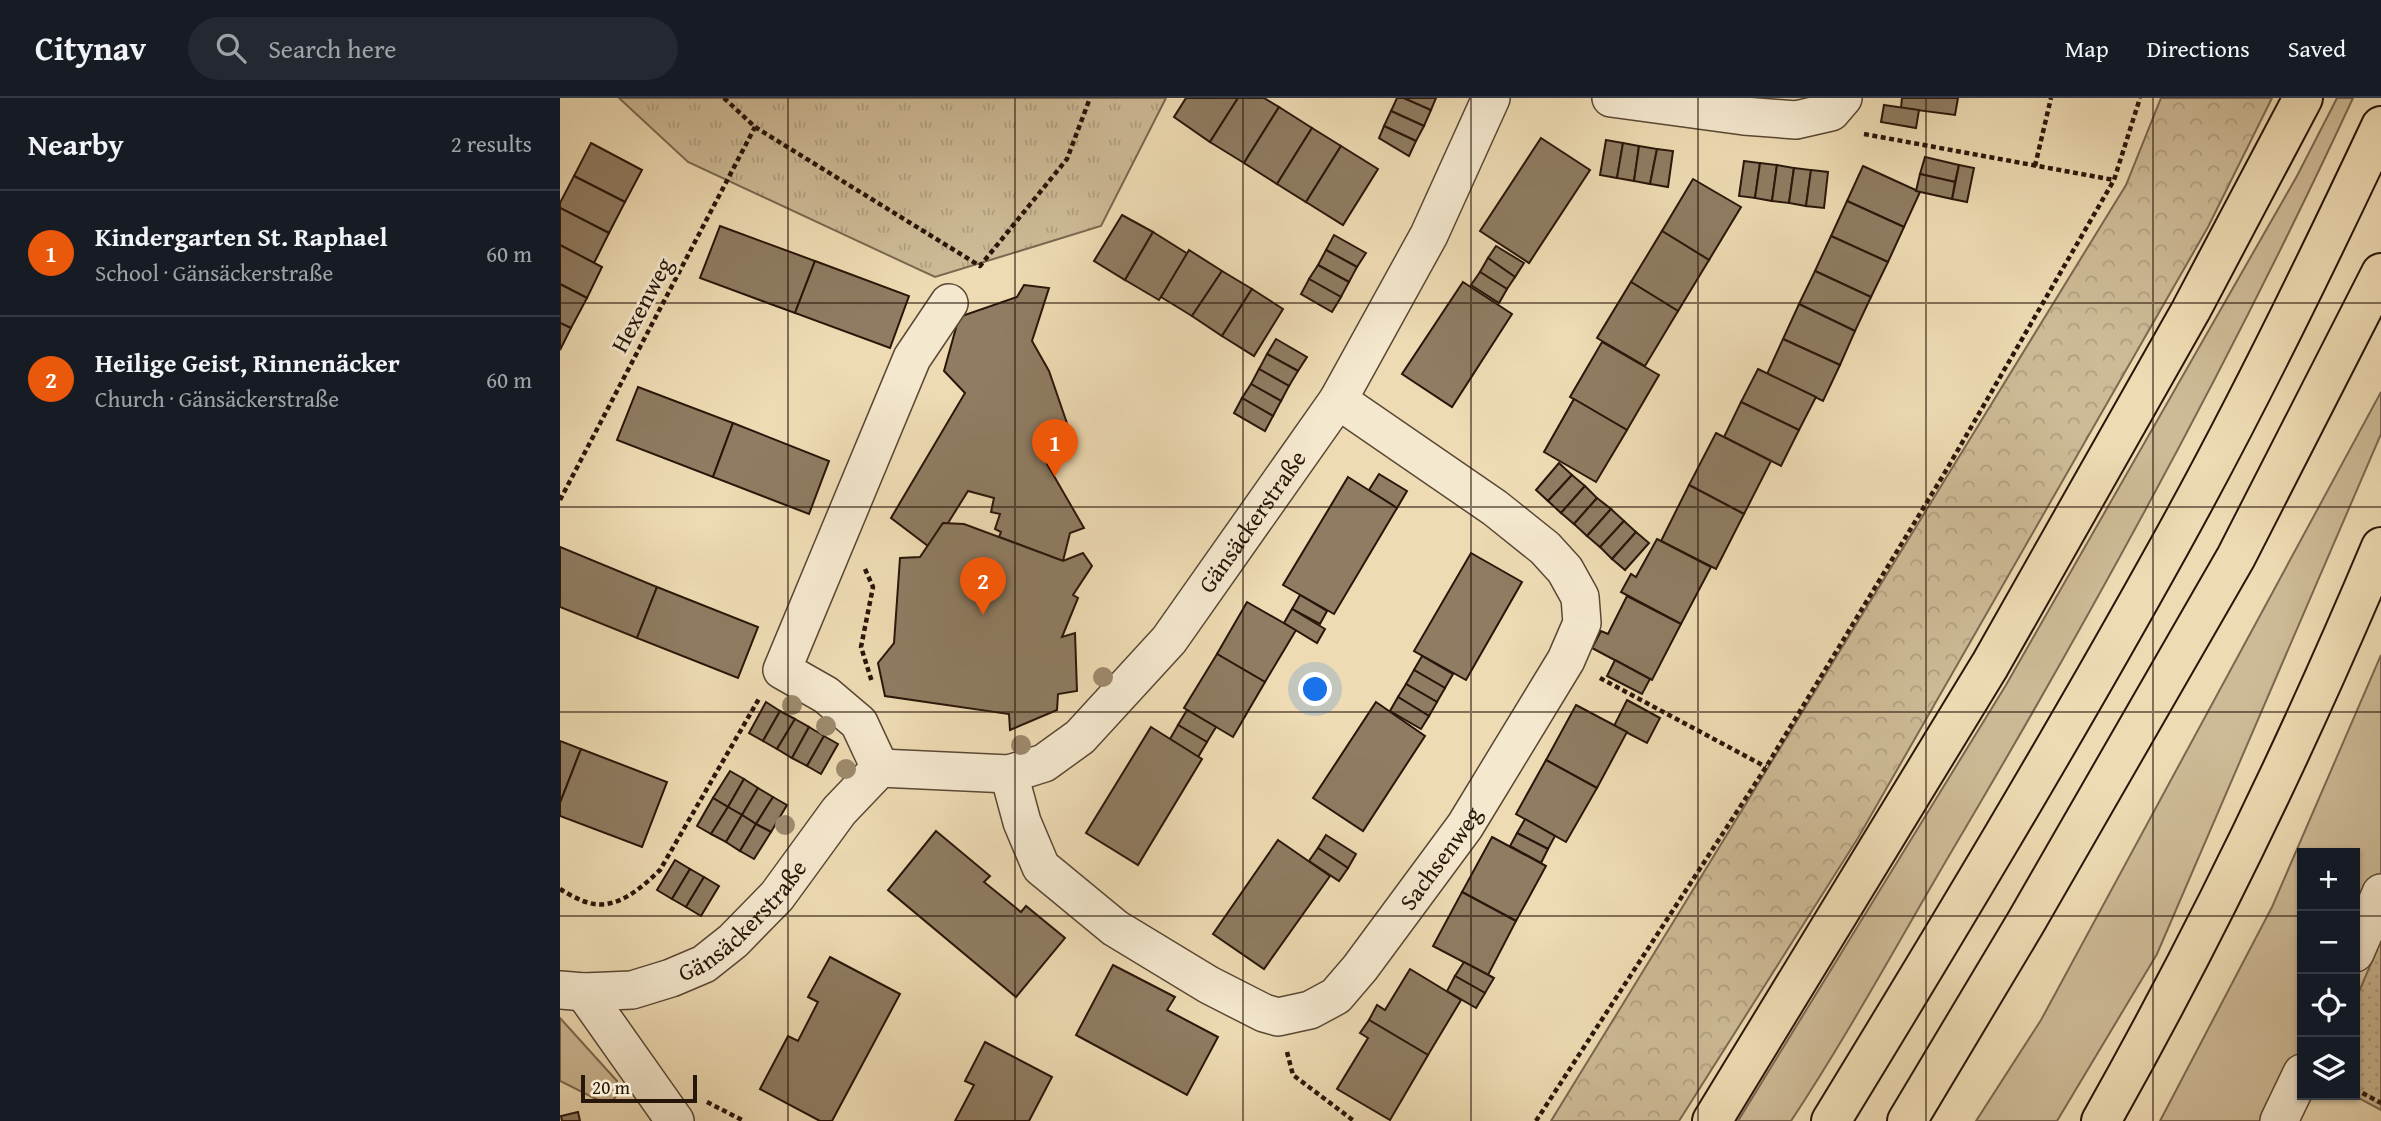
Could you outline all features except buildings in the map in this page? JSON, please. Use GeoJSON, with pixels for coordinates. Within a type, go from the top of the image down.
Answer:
{"type":"FeatureCollection","features":[{"type":"Feature","properties":{"kind":"highway"},"geometry":{"type":"LineString","coordinates":[[1712,1121],[1868,869],[1997,653],[2191,310],[2303,98]]}},
{"type":"Feature","properties":{"kind":"highway"},"geometry":{"type":"LineString","coordinates":[[1831,1121],[1982,871],[2171,543],[2291,312],[2381,126]]}},
{"type":"Feature","properties":{"kind":"highway"},"geometry":{"type":"LineString","coordinates":[[1907,1121],[2026,922],[2229,569],[2381,273]]}},
{"type":"Feature","properties":{"kind":"highway"},"geometry":{"type":"LineString","coordinates":[[2101,1121],[2174,987],[2267,803],[2381,547]]}},
{"type":"Feature","properties":{"kind":"street","name":"Gänsäckerstraße"},"geometry":{"type":"LineString","coordinates":[[572,991],[632,989],[671,978],[704,964],[733,941],[777,896],[839,811],[880,768],[1009,774],[1044,764],[1080,737],[1169,640],[1338,400],[1429,235],[1490,98]]}},
{"type":"Feature","properties":{"kind":"street"},"geometry":{"type":"LineString","coordinates":[[1611,98],[1744,116],[1796,120],[1831,112],[1843,98]]}},
{"type":"Feature","properties":{"kind":"street"},"geometry":{"type":"LineString","coordinates":[[880,768],[859,723],[826,695],[782,670],[912,358],[949,303]]}},
{"type":"Feature","properties":{"kind":"street","name":"Sachsenweg"},"geometry":{"type":"LineString","coordinates":[[1009,774],[1022,822],[1041,867],[1115,928],[1209,985],[1264,1013],[1278,1017],[1310,1010],[1336,996],[1360,968],[1465,826],[1566,660],[1582,623],[1580,597],[1564,570],[1545,548],[1496,508],[1338,400]]}},
{"type":"Feature","properties":{"kind":"street"},"geometry":{"type":"LineString","coordinates":[[2360,941],[2381,893]]}},
{"type":"Feature","properties":{"kind":"street"},"geometry":{"type":"LineString","coordinates":[[572,991],[675,1121]]}},
{"type":"Feature","properties":{"kind":"street"},"geometry":{"type":"LineString","coordinates":[[2279,1121],[2297,1083]]}},
{"type":"Feature","properties":{"kind":"path"},"geometry":{"type":"LineString","coordinates":[[724,98],[755,127],[980,266],[1066,159],[1090,98]]}},
{"type":"Feature","properties":{"kind":"path"},"geometry":{"type":"LineString","coordinates":[[2035,166],[2051,98]]}},
{"type":"Feature","properties":{"kind":"path"},"geometry":{"type":"LineString","coordinates":[[1536,1121],[1766,767],[1944,474],[2114,180],[2140,98]]}},
{"type":"Feature","properties":{"kind":"path","name":"Hexenweg"},"geometry":{"type":"LineString","coordinates":[[560,500],[755,127]]}},
{"type":"Feature","properties":{"kind":"path"},"geometry":{"type":"LineString","coordinates":[[1863,134],[2114,180]]}},
{"type":"Feature","properties":{"kind":"path"},"geometry":{"type":"LineString","coordinates":[[844,524],[873,587],[861,647],[880,709],[859,723]]}},
{"type":"Feature","properties":{"kind":"path"},"geometry":{"type":"LineString","coordinates":[[1566,660],[1766,767]]}},
{"type":"Feature","properties":{"kind":"path"},"geometry":{"type":"LineString","coordinates":[[560,890],[588,903],[614,903],[637,893],[660,870],[773,673],[782,670]]}},
{"type":"Feature","properties":{"kind":"path"},"geometry":{"type":"LineString","coordinates":[[1293,1075],[1354,1121]]}},
{"type":"Feature","properties":{"kind":"path"},"geometry":{"type":"LineString","coordinates":[[2360,1092],[2381,1103]]}},
{"type":"Feature","properties":{"kind":"green space"},"geometry":{"type":"Polygon","coordinates":[[[619,98],[1166,98],[1101,226],[935,277],[688,162],[619,98]]]}},
{"type":"Feature","properties":{"kind":"green space"},"geometry":{"type":"Polygon","coordinates":[[[2161,98],[2272,98],[2208,227],[1858,838],[1679,1121],[1551,1121],[2126,185],[2161,98]]]}},
{"type":"Feature","properties":{"kind":"green space"},"geometry":{"type":"Polygon","coordinates":[[[2337,98],[2353,98],[2261,289],[2163,478],[2060,664],[1874,986],[1791,1121],[1738,1121],[2006,685],[2297,176],[2337,98]]]}},
{"type":"Feature","properties":{"kind":"green space"},"geometry":{"type":"Polygon","coordinates":[[[2381,392],[2381,434],[2157,954],[2057,1121],[1976,1121],[2041,1020],[2381,392]]]}},
{"type":"Feature","properties":{"kind":"green space"},"geometry":{"type":"Polygon","coordinates":[[[2381,655],[2381,876],[2360,927],[2360,848],[2298,848],[2381,655]]]}},
{"type":"Feature","properties":{"kind":"green space"},"geometry":{"type":"Polygon","coordinates":[[[2297,849],[2297,1066],[2272,1121],[2160,1121],[2272,907],[2297,849]]]}},
{"type":"Feature","properties":{"kind":"green space"},"geometry":{"type":"Polygon","coordinates":[[[2381,940],[2381,1110],[2360,1099],[2360,989],[2381,940]]]}},
{"type":"Feature","properties":{"kind":"green space"},"geometry":{"type":"Polygon","coordinates":[[[560,1018],[617,1081],[618,1093],[612,1102],[602,1102],[560,1081],[560,1018]]]}},
{"type":"Feature","properties":{"kind":"place","name":"Kindergarten St. Raphael"},"geometry":{"type":"Point","coordinates":[1055,477]}},
{"type":"Feature","properties":{"kind":"place","name":"Heilige Geist, Rinnenäcker"},"geometry":{"type":"Point","coordinates":[983,615]}}]}
